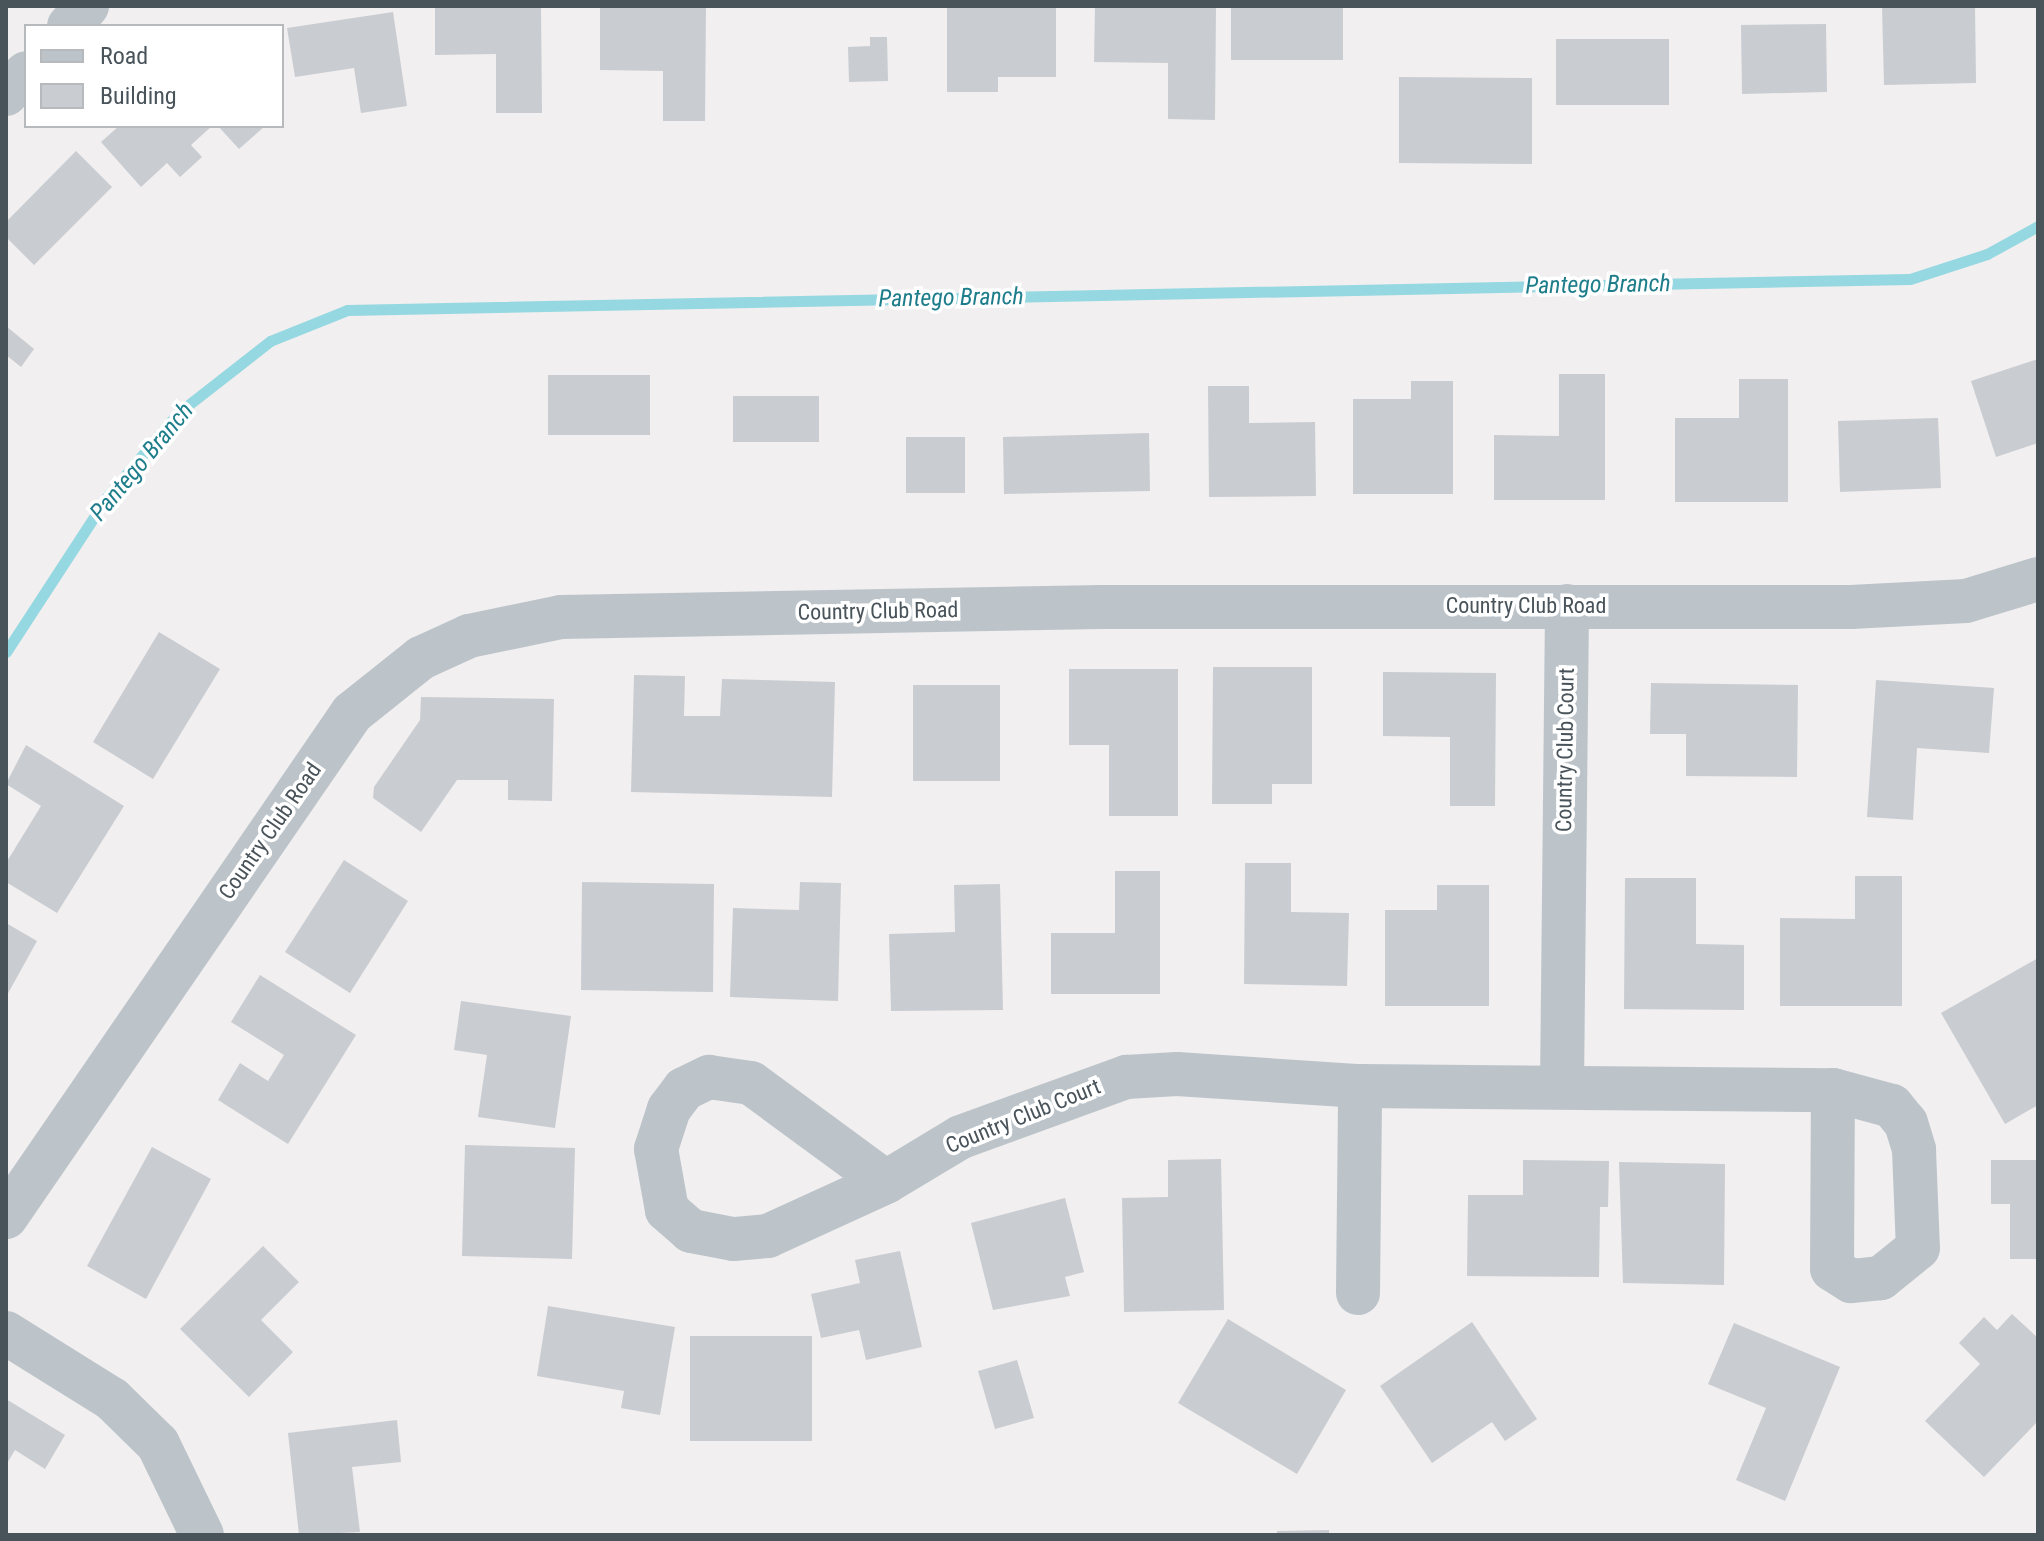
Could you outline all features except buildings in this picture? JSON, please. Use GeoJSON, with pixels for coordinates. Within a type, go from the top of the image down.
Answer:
{"type":"FeatureCollection","features":[{"type":"Feature","properties":{"kind":"street"},"geometry":{"type":"LineString","coordinates":[[71,24],[87,6]]}},
{"type":"Feature","properties":{"kind":"street"},"geometry":{"type":"LineString","coordinates":[[6,94],[24,75]]}},
{"type":"Feature","properties":{"kind":"street","name":"Country Club Road"},"geometry":{"type":"LineString","coordinates":[[6,1217],[352,713],[421,658],[469,636],[561,617],[1101,607],[1851,607],[1966,601],[2038,579]]}},
{"type":"Feature","properties":{"kind":"street","name":"Country Club Court"},"geometry":{"type":"LineString","coordinates":[[1562,1086],[1567,606]]}},
{"type":"Feature","properties":{"kind":"street","name":"Country Club Court"},"geometry":{"type":"LineString","coordinates":[[886,1182],[751,1083],[709,1077],[677,1099],[656,1149],[667,1210],[691,1231],[733,1239],[768,1236],[886,1182],[961,1137],[1126,1077],[1177,1074],[1360,1086],[1833,1090]]}},
{"type":"Feature","properties":{"kind":"street"},"geometry":{"type":"LineString","coordinates":[[1358,1293],[1360,1086]]}},
{"type":"Feature","properties":{"kind":"street"},"geometry":{"type":"LineString","coordinates":[[6,1333],[112,1399],[158,1444],[202,1535]]}},
{"type":"Feature","properties":{"kind":"waterway","name":"Pantego Branch"},"geometry":{"type":"LineString","coordinates":[[6,652],[107,497],[178,413],[270,341],[347,310],[1910,279],[1987,254],[2038,226]]}}]}
